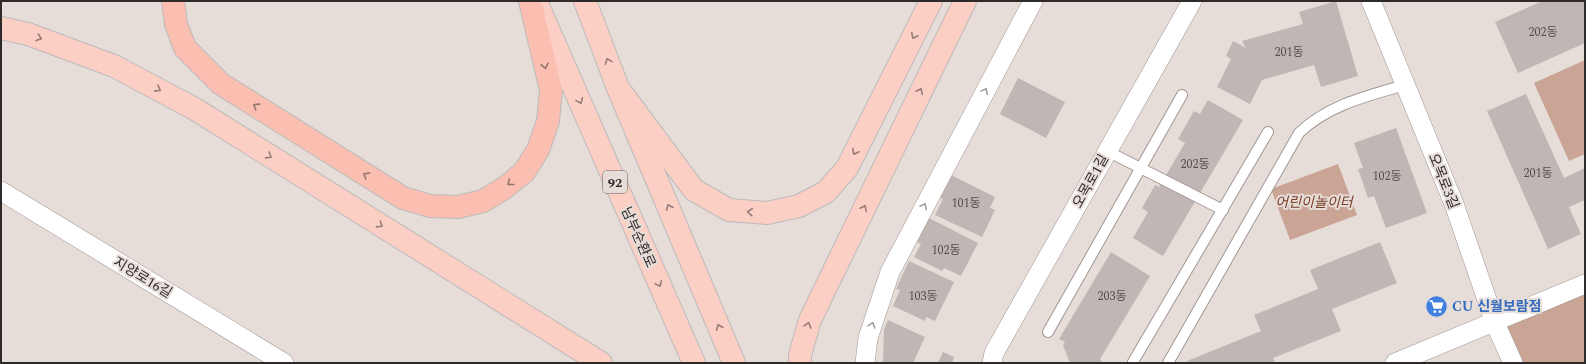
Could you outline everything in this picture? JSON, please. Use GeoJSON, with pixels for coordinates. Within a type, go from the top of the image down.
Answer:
{"type":"FeatureCollection","features":[{"type":"Feature","properties":{"kind":"highway"},"geometry":{"type":"LineString","coordinates":[[174,1],[176,24],[185,48],[221,84],[403,198],[430,206],[458,207],[483,201],[503,189],[524,172],[538,150],[548,121],[551,90],[530,1]]}},
{"type":"Feature","properties":{"kind":"main road","name":"남부순환로"},"geometry":{"type":"LineString","coordinates":[[536,1],[694,363]]}},
{"type":"Feature","properties":{"kind":"main road"},"geometry":{"type":"LineString","coordinates":[[585,1],[618,88],[734,363]]}},
{"type":"Feature","properties":{"kind":"main road"},"geometry":{"type":"LineString","coordinates":[[618,88],[694,190],[729,210],[767,213],[799,206],[826,192],[847,168],[931,1]]}},
{"type":"Feature","properties":{"kind":"main road"},"geometry":{"type":"LineString","coordinates":[[800,363],[800,355],[810,320],[965,1]]}},
{"type":"Feature","properties":{"kind":"main road"},"geometry":{"type":"LineString","coordinates":[[1,28],[28,34],[114,66],[195,109],[601,363]]}},
{"type":"Feature","properties":{"kind":"street"},"geometry":{"type":"LineString","coordinates":[[865,363],[868,338],[890,272],[1033,1]]}},
{"type":"Feature","properties":{"kind":"street","name":"오목로1길"},"geometry":{"type":"LineString","coordinates":[[992,363],[994,354],[1192,1]]}},
{"type":"Feature","properties":{"kind":"street","name":"오목로3길"},"geometry":{"type":"LineString","coordinates":[[1371,1],[1454,204],[1495,323],[1513,363]]}},
{"type":"Feature","properties":{"kind":"street","name":"지양로16길"},"geometry":{"type":"LineString","coordinates":[[1,191],[284,363]]}},
{"type":"Feature","properties":{"kind":"street"},"geometry":{"type":"LineString","coordinates":[[1395,363],[1495,323],[1585,284]]}},
{"type":"Feature","properties":{"kind":"lane"},"geometry":{"type":"LineString","coordinates":[[1168,363],[1299,133],[1309,123],[1353,100],[1405,85]]}},
{"type":"Feature","properties":{"kind":"lane"},"geometry":{"type":"LineString","coordinates":[[1048,332],[1182,95]]}},
{"type":"Feature","properties":{"kind":"lane"},"geometry":{"type":"LineString","coordinates":[[1133,362],[1268,132]]}},
{"type":"Feature","properties":{"kind":"lane"},"geometry":{"type":"LineString","coordinates":[[1107,151],[1223,210]]}},
{"type":"Feature","properties":{"kind":"green space"},"geometry":{"type":"Polygon","coordinates":[[[1585,60],[1585,154],[1569,161],[1534,83],[1585,60]]]}},
{"type":"Feature","properties":{"kind":"green space","name":"어린이놀이터"},"geometry":{"type":"Polygon","coordinates":[[[1338,164],[1357,215],[1290,240],[1271,189],[1338,164]]]}},
{"type":"Feature","properties":{"kind":"green space"},"geometry":{"type":"Polygon","coordinates":[[[1585,284],[1585,363],[1513,363],[1495,323],[1585,284]]]}},
{"type":"Feature","properties":{"kind":"building"},"geometry":{"type":"Polygon","coordinates":[[[1336,1],[1358,76],[1321,87],[1314,65],[1262,80],[1250,104],[1217,87],[1231,59],[1226,56],[1233,41],[1246,48],[1242,41],[1303,24],[1299,12],[1336,1]]]}},
{"type":"Feature","properties":{"kind":"building"},"geometry":{"type":"Polygon","coordinates":[[[1542,1],[1585,1],[1585,43],[1518,73],[1495,22],[1542,1]]]}},
{"type":"Feature","properties":{"kind":"building"},"geometry":{"type":"Polygon","coordinates":[[[1018,78],[1065,102],[1046,138],[1000,114],[1018,78]]]}},
{"type":"Feature","properties":{"kind":"building"},"geometry":{"type":"Polygon","coordinates":[[[1526,94],[1564,178],[1585,168],[1585,200],[1569,207],[1581,234],[1548,249],[1487,111],[1526,94]]]}},
{"type":"Feature","properties":{"kind":"building"},"geometry":{"type":"Polygon","coordinates":[[[1208,100],[1243,120],[1163,256],[1133,238],[1148,212],[1142,208],[1155,185],[1159,187],[1185,143],[1178,139],[1194,111],[1200,114],[1208,100]]]}},
{"type":"Feature","properties":{"kind":"building"},"geometry":{"type":"Polygon","coordinates":[[[1396,128],[1427,213],[1386,228],[1374,196],[1368,198],[1358,169],[1363,168],[1354,143],[1396,128]]]}},
{"type":"Feature","properties":{"kind":"building"},"geometry":{"type":"Polygon","coordinates":[[[949,174],[995,197],[990,208],[995,210],[982,237],[935,215],[943,199],[938,197],[949,174]]]}},
{"type":"Feature","properties":{"kind":"building"},"geometry":{"type":"Polygon","coordinates":[[[929,218],[978,243],[961,276],[944,268],[942,271],[914,257],[921,244],[917,242],[929,218]]]}},
{"type":"Feature","properties":{"kind":"building"},"geometry":{"type":"Polygon","coordinates":[[[1380,242],[1397,283],[1332,309],[1341,331],[1273,358],[1275,363],[1188,363],[1187,361],[1261,331],[1254,315],[1318,289],[1310,270],[1380,242]]]}},
{"type":"Feature","properties":{"kind":"building"},"geometry":{"type":"Polygon","coordinates":[[[1111,252],[1150,276],[1100,359],[1102,363],[1070,363],[1063,345],[1065,342],[1059,339],[1111,252]]]}},
{"type":"Feature","properties":{"kind":"building"},"geometry":{"type":"Polygon","coordinates":[[[909,261],[954,282],[935,321],[926,317],[925,321],[893,306],[900,290],[896,289],[909,261]]]}},
{"type":"Feature","properties":{"kind":"building"},"geometry":{"type":"Polygon","coordinates":[[[888,320],[925,337],[913,363],[883,363],[884,330],[888,320]]]}},
{"type":"Feature","properties":{"kind":"building"},"geometry":{"type":"Polygon","coordinates":[[[943,352],[954,357],[952,363],[938,363],[943,352]]]}},
{"type":"Feature","properties":{"kind":"place","name":"CU 신월보람점"},"geometry":{"type":"Point","coordinates":[1437,306]}}]}
